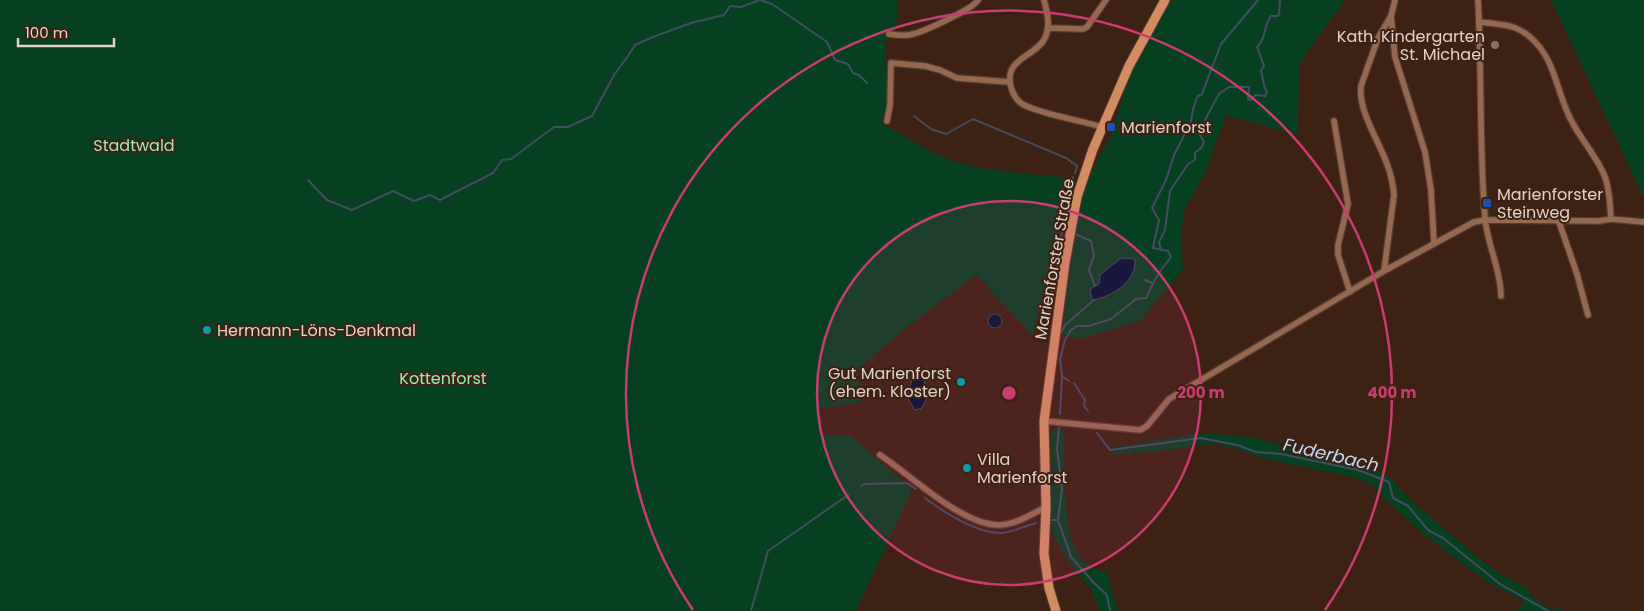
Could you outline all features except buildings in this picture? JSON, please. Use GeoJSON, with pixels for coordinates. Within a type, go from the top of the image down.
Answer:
{"type":"FeatureCollection","features":[{"type":"Feature","properties":{"kind":"main road","name":"Marienforster Straße"},"geometry":{"type":"LineString","coordinates":[[1056,611],[1044,561],[1046,507],[1044,421],[1063,281],[1077,197],[1102,127],[1129,66],[1165,0]]}},
{"type":"Feature","properties":{"kind":"street"},"geometry":{"type":"LineString","coordinates":[[889,34],[910,35],[957,15],[975,4],[978,0]]}},
{"type":"Feature","properties":{"kind":"street"},"geometry":{"type":"LineString","coordinates":[[1044,0],[1048,19],[1046,36],[1038,48],[1020,58],[1014,65],[1009,82],[1014,96],[1022,104],[1102,127]]}},
{"type":"Feature","properties":{"kind":"street"},"geometry":{"type":"LineString","coordinates":[[1048,28],[1088,27],[1106,0]]}},
{"type":"Feature","properties":{"kind":"street"},"geometry":{"type":"LineString","coordinates":[[1384,271],[1385,250],[1394,195],[1393,185],[1387,164],[1363,108],[1360,92],[1378,38],[1390,16],[1395,0]]}},
{"type":"Feature","properties":{"kind":"street"},"geometry":{"type":"LineString","coordinates":[[1478,0],[1485,220],[1492,256],[1501,283],[1501,296]]}},
{"type":"Feature","properties":{"kind":"street"},"geometry":{"type":"LineString","coordinates":[[1390,16],[1395,57],[1420,132],[1428,166],[1434,243]]}},
{"type":"Feature","properties":{"kind":"street"},"geometry":{"type":"LineString","coordinates":[[1479,22],[1505,25],[1517,29],[1528,35],[1549,60],[1569,117],[1602,170],[1606,180],[1611,219]]}},
{"type":"Feature","properties":{"kind":"street"},"geometry":{"type":"LineString","coordinates":[[887,122],[890,105],[891,63],[925,66],[940,70],[957,78],[1009,82]]}},
{"type":"Feature","properties":{"kind":"street"},"geometry":{"type":"LineString","coordinates":[[1334,121],[1348,204],[1338,254],[1350,292]]}},
{"type":"Feature","properties":{"kind":"street"},"geometry":{"type":"LineString","coordinates":[[1044,421],[1140,430],[1147,426],[1169,399],[1384,271],[1474,222],[1485,220],[1599,221],[1611,219],[1644,222]]}},
{"type":"Feature","properties":{"kind":"street"},"geometry":{"type":"LineString","coordinates":[[1558,220],[1577,274],[1588,315]]}},
{"type":"Feature","properties":{"kind":"street"},"geometry":{"type":"LineString","coordinates":[[880,455],[934,496],[968,516],[985,523],[1000,525],[1016,521],[1046,507]]}},
{"type":"Feature","properties":{"kind":"green space"},"geometry":{"type":"Polygon","coordinates":[[[0,0],[898,0],[896,31],[887,31],[885,33],[888,103],[881,123],[927,149],[956,162],[997,170],[1070,178],[1033,336],[976,275],[907,327],[857,370],[861,402],[819,409],[823,436],[850,435],[912,490],[856,611],[0,611],[0,0]]]}},
{"type":"Feature","properties":{"kind":"green space"},"geometry":{"type":"Polygon","coordinates":[[[1172,0],[1345,0],[1305,55],[1299,69],[1298,135],[1226,115],[1205,173],[1184,211],[1181,238],[1183,270],[1141,320],[1081,339],[1062,334],[1073,244],[1081,200],[1089,177],[1112,133],[1128,80],[1150,35],[1172,0]],[[1121,258],[1100,275],[1099,284],[1090,289],[1093,300],[1103,299],[1114,293],[1121,258]]]}},
{"type":"Feature","properties":{"kind":"green space"},"geometry":{"type":"Polygon","coordinates":[[[1551,0],[1644,0],[1644,198],[1551,0]]]}},
{"type":"Feature","properties":{"kind":"green space"},"geometry":{"type":"Polygon","coordinates":[[[1056,429],[1064,430],[1065,498],[1070,533],[1075,548],[1084,562],[1107,573],[1118,611],[1100,611],[1091,589],[1077,574],[1051,532],[1050,432],[1056,429]]]}},
{"type":"Feature","properties":{"kind":"green space"},"geometry":{"type":"Polygon","coordinates":[[[1200,433],[1252,437],[1282,446],[1365,465],[1380,471],[1391,479],[1410,500],[1487,565],[1505,577],[1527,587],[1529,594],[1552,610],[1556,608],[1566,611],[1518,611],[1524,601],[1487,582],[1422,533],[1372,485],[1356,478],[1267,459],[1216,444],[1113,455],[1112,448],[1200,433]]]}},
{"type":"Feature","properties":{"kind":"water"},"geometry":{"type":"Polygon","coordinates":[[[1121,258],[1135,259],[1135,267],[1128,281],[1115,292],[1092,300],[1090,289],[1099,284],[1100,275],[1121,258]]]}},
{"type":"Feature","properties":{"kind":"water"},"geometry":{"type":"Polygon","coordinates":[[[992,314],[998,314],[1002,321],[998,328],[992,328],[988,324],[988,318],[992,314]]]}},
{"type":"Feature","properties":{"kind":"water"},"geometry":{"type":"Polygon","coordinates":[[[918,374],[924,378],[927,398],[922,408],[915,410],[907,397],[913,376],[918,374]]]}},
{"type":"Feature","properties":{"kind":"waterway"},"geometry":{"type":"LineString","coordinates":[[760,0],[772,4],[827,42],[835,60],[848,64],[853,73],[859,75],[867,83]]}},
{"type":"Feature","properties":{"kind":"waterway"},"geometry":{"type":"LineString","coordinates":[[626,59],[635,45],[653,37],[691,23],[724,15],[730,6],[741,7],[760,0]]}},
{"type":"Feature","properties":{"kind":"waterway"},"geometry":{"type":"LineString","coordinates":[[1060,414],[1062,376],[1060,359],[1065,340],[1071,330],[1077,326],[1089,326],[1111,319],[1136,299],[1146,298],[1158,274],[1171,257],[1168,251],[1153,248],[1159,220],[1152,208],[1166,180],[1174,155],[1191,122],[1198,95],[1202,94],[1221,44],[1258,0]]}},
{"type":"Feature","properties":{"kind":"waterway"},"geometry":{"type":"LineString","coordinates":[[1161,250],[1159,242],[1165,230],[1170,191],[1188,164],[1195,160],[1195,153],[1202,147],[1204,141],[1200,133],[1208,131],[1205,120],[1219,94],[1229,87],[1249,87],[1248,99],[1251,100],[1255,95],[1265,96],[1267,92],[1261,70],[1264,66],[1257,47],[1262,40],[1271,16],[1278,16],[1279,14],[1280,0]]}},
{"type":"Feature","properties":{"kind":"waterway"},"geometry":{"type":"LineString","coordinates":[[308,180],[327,200],[352,210],[393,191],[414,201],[430,195],[440,200],[493,173],[502,160],[511,159],[554,127],[568,127],[592,116],[614,75],[625,60]]}},
{"type":"Feature","properties":{"kind":"waterway"},"geometry":{"type":"LineString","coordinates":[[914,116],[931,129],[946,134],[973,119],[1066,158],[1077,166],[1075,173]]}},
{"type":"Feature","properties":{"kind":"waterway"},"geometry":{"type":"LineString","coordinates":[[1045,334],[1069,190],[1073,177]]}},
{"type":"Feature","properties":{"kind":"waterway"},"geometry":{"type":"LineString","coordinates":[[1075,234],[1091,241],[1094,256],[1089,270],[1095,286]]}},
{"type":"Feature","properties":{"kind":"waterway"},"geometry":{"type":"LineString","coordinates":[[1145,280],[1152,283]]}},
{"type":"Feature","properties":{"kind":"waterway"},"geometry":{"type":"LineString","coordinates":[[1060,335],[1065,325],[1094,300]]}},
{"type":"Feature","properties":{"kind":"waterway","name":"Fuderbach"},"geometry":{"type":"LineString","coordinates":[[1063,377],[1069,381]]}},
{"type":"Feature","properties":{"kind":"waterway","name":"Fuderbach"},"geometry":{"type":"LineString","coordinates":[[1074,383],[1085,400],[1084,406],[1088,411]]}},
{"type":"Feature","properties":{"kind":"waterway"},"geometry":{"type":"LineString","coordinates":[[1059,428],[1057,449],[1062,489],[1058,520],[1071,557],[1107,595],[1110,611]]}},
{"type":"Feature","properties":{"kind":"waterway","name":"Fuderbach"},"geometry":{"type":"LineString","coordinates":[[1097,433],[1110,450],[1201,438],[1237,445],[1256,452],[1281,454],[1358,470],[1389,482],[1393,498],[1408,506],[1428,530],[1443,538],[1500,584],[1548,611]]}},
{"type":"Feature","properties":{"kind":"waterway"},"geometry":{"type":"LineString","coordinates":[[861,486],[864,484],[907,483],[916,489]]}},
{"type":"Feature","properties":{"kind":"waterway"},"geometry":{"type":"LineString","coordinates":[[751,611],[768,551],[848,495]]}},
{"type":"Feature","properties":{"kind":"waterway"},"geometry":{"type":"LineString","coordinates":[[925,498],[941,510],[982,530],[1002,533],[1036,523]]}},
{"type":"Feature","properties":{"kind":"waterway"},"geometry":{"type":"LineString","coordinates":[[1050,520],[1058,520]]}},
{"type":"Feature","properties":{"kind":"place","name":"Kath. Kindergarten St. Michael"},"geometry":{"type":"Point","coordinates":[1495,45]}},
{"type":"Feature","properties":{"kind":"place","name":"Marienforst"},"geometry":{"type":"Point","coordinates":[1111,127]}},
{"type":"Feature","properties":{"kind":"place","name":"Marienforster Steinweg"},"geometry":{"type":"Point","coordinates":[1487,203]}},
{"type":"Feature","properties":{"kind":"place","name":"Hermann-Löns-Denkmal"},"geometry":{"type":"Point","coordinates":[207,330]}},
{"type":"Feature","properties":{"kind":"place","name":"Gut Marienforst (ehem. Kloster)"},"geometry":{"type":"Point","coordinates":[961,382]}},
{"type":"Feature","properties":{"kind":"place","name":"Villa Marienforst"},"geometry":{"type":"Point","coordinates":[967,468]}},
{"type":"Feature","properties":{"kind":"park label","name":"Stadtwald"},"geometry":{"type":"Point","coordinates":[134,145]}},
{"type":"Feature","properties":{"kind":"park label","name":"Kottenforst"},"geometry":{"type":"Point","coordinates":[443,378]}}]}
